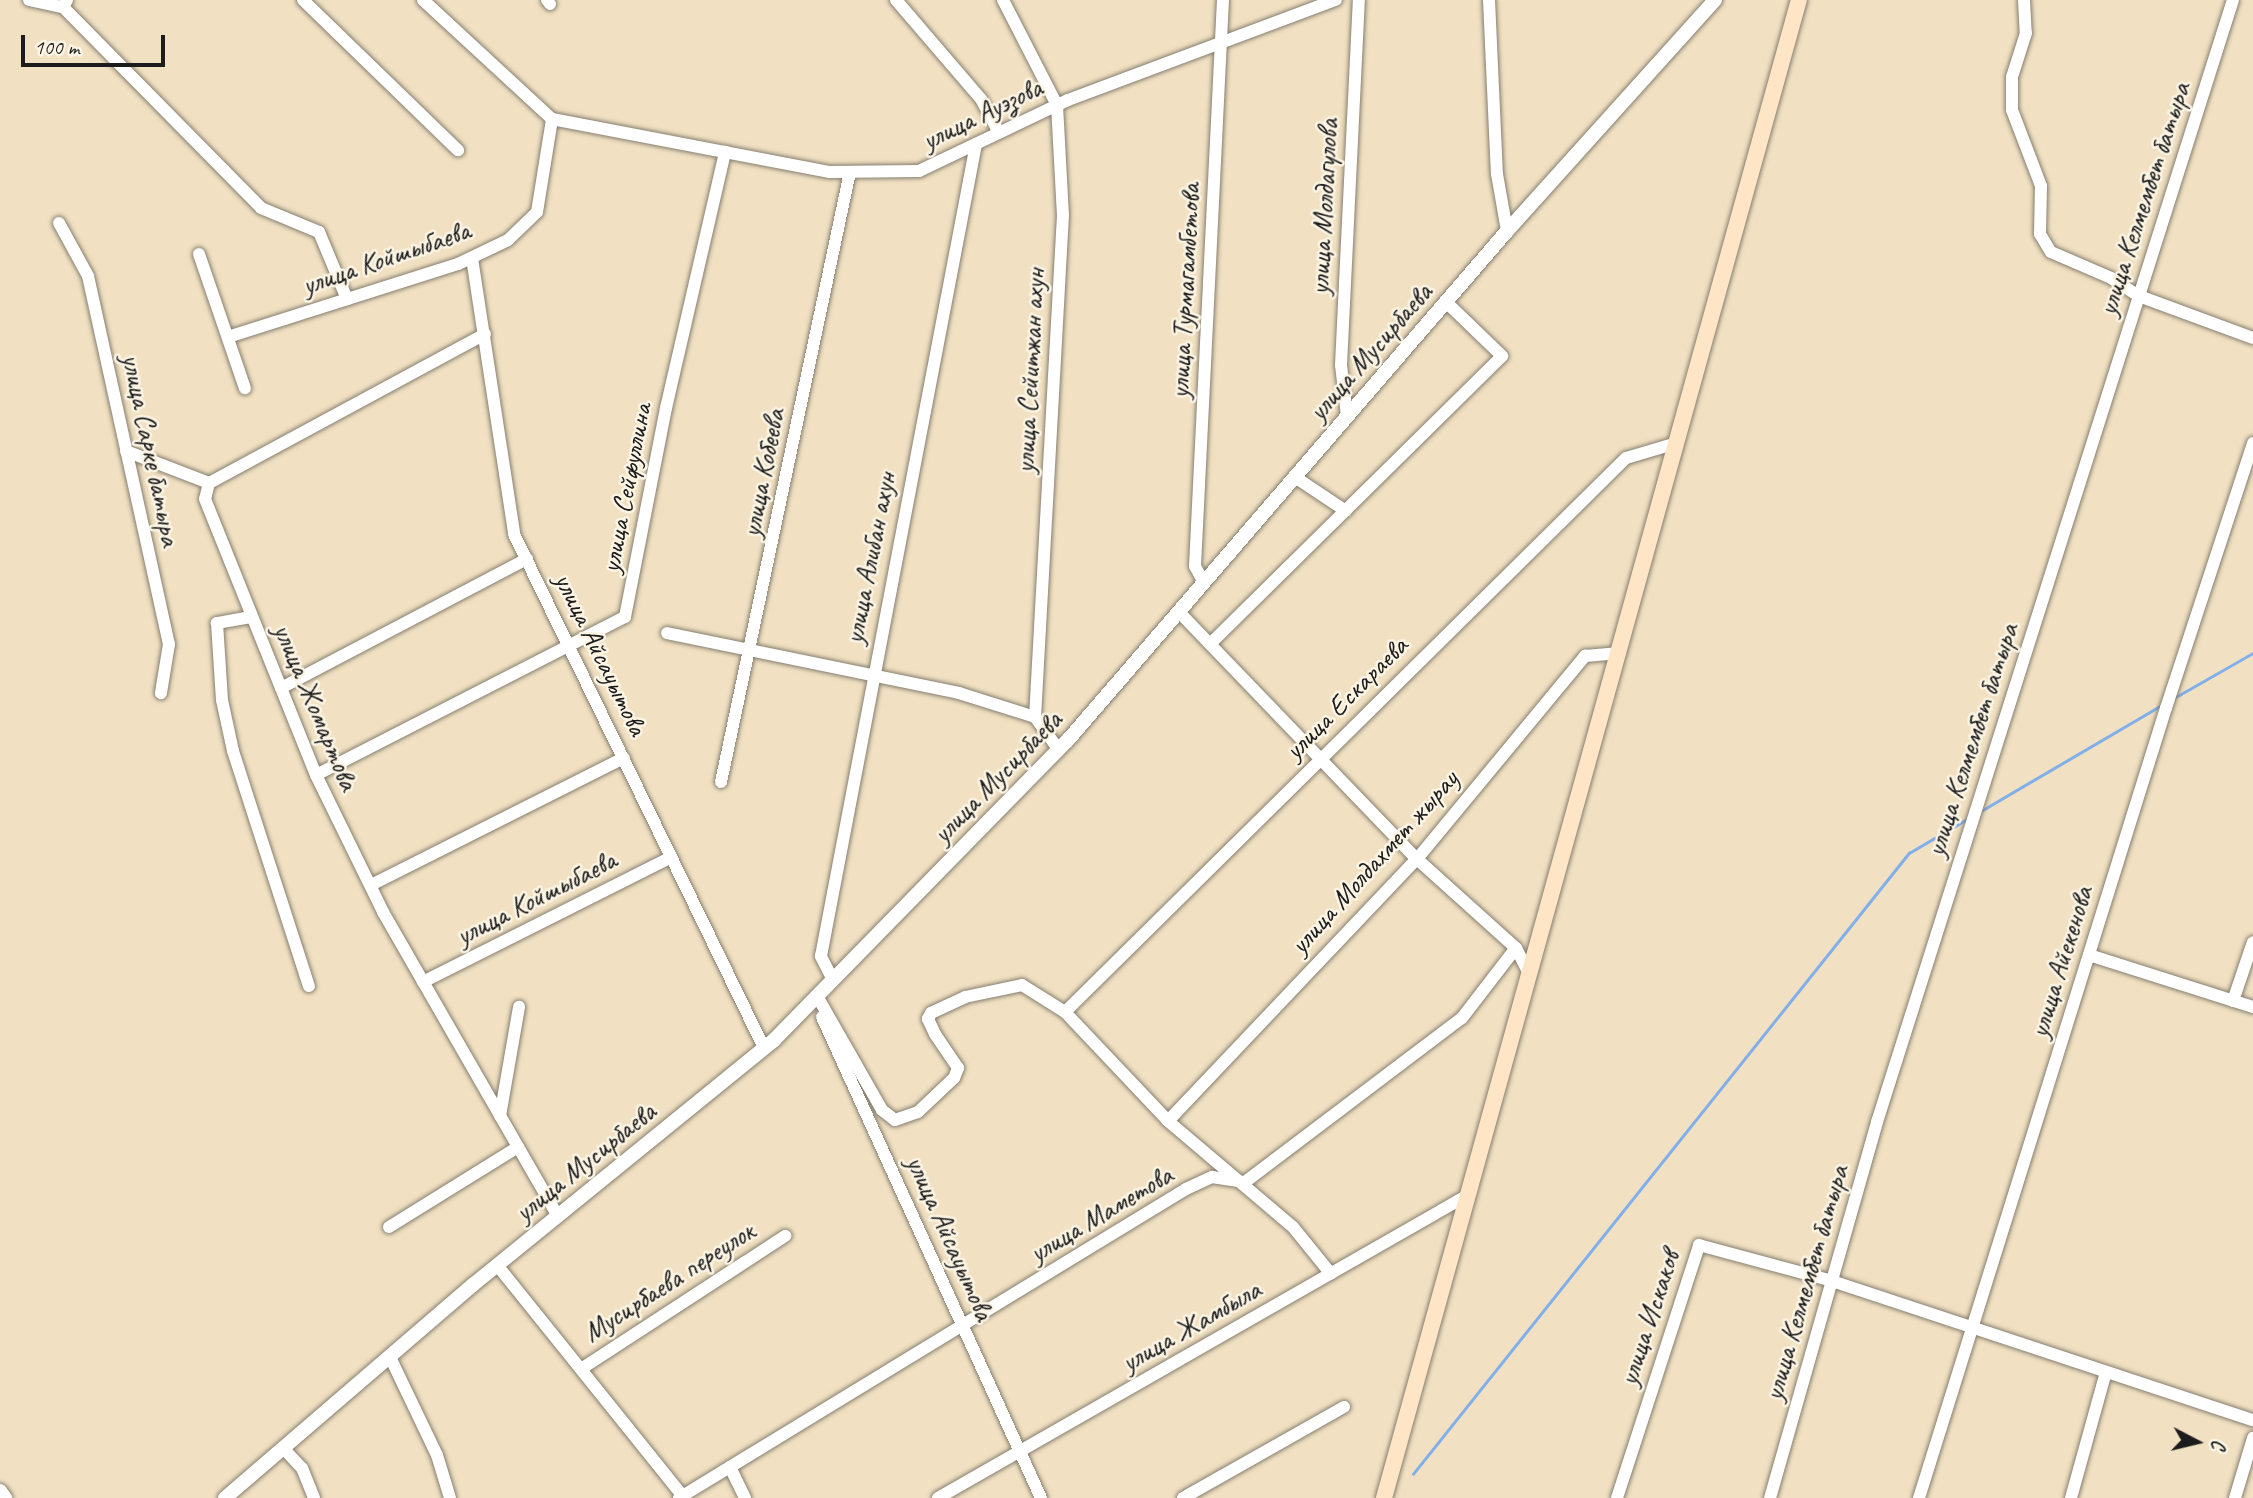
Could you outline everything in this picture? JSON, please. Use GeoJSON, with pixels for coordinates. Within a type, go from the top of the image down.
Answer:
{"type":"FeatureCollection","features":[{"type":"Feature","properties":{"kind":"main road"},"geometry":{"type":"LineString","coordinates":[[1384,1498],[1799,0]]}},
{"type":"Feature","properties":{"kind":"street"},"geometry":{"type":"LineString","coordinates":[[29,0],[65,3],[261,208],[319,232],[347,299]]}},
{"type":"Feature","properties":{"kind":"street"},"geometry":{"type":"LineString","coordinates":[[303,0],[458,150]]}},
{"type":"Feature","properties":{"kind":"street"},"geometry":{"type":"LineString","coordinates":[[423,0],[552,119]]}},
{"type":"Feature","properties":{"kind":"street"},"geometry":{"type":"LineString","coordinates":[[896,0],[981,99],[999,133]]}},
{"type":"Feature","properties":{"kind":"street","name":"улица Сейитжан ахун"},"geometry":{"type":"LineString","coordinates":[[1003,0],[1057,105],[1063,215],[1035,717]]}},
{"type":"Feature","properties":{"kind":"street","name":"улица Турмагамбетова"},"geometry":{"type":"LineString","coordinates":[[1204,583],[1195,566],[1223,0]]}},
{"type":"Feature","properties":{"kind":"street","name":"улица Ауэзова"},"geometry":{"type":"LineString","coordinates":[[552,119],[849,172],[919,171],[1057,105],[1336,0]]}},
{"type":"Feature","properties":{"kind":"street","name":"улица Молдагулова"},"geometry":{"type":"LineString","coordinates":[[1348,416],[1341,365],[1359,0]]}},
{"type":"Feature","properties":{"kind":"street"},"geometry":{"type":"LineString","coordinates":[[1489,0],[1497,174],[1507,231]]}},
{"type":"Feature","properties":{"kind":"street","name":"улица Мусирбаева"},"geometry":{"type":"LineString","coordinates":[[225,1498],[497,1265],[764,1048],[816,998],[1059,750],[1507,231],[1715,0]]}},
{"type":"Feature","properties":{"kind":"street"},"geometry":{"type":"LineString","coordinates":[[2024,0],[2026,33],[2012,77],[2012,110],[2041,186],[2040,234],[2051,252],[2111,278],[2139,296],[2253,338]]}},
{"type":"Feature","properties":{"kind":"street","name":"улица Келмембет батыра"},"geometry":{"type":"LineString","coordinates":[[1770,1498],[1877,1122],[2233,0]]}},
{"type":"Feature","properties":{"kind":"street","name":"улица Койшыбаева"},"geometry":{"type":"LineString","coordinates":[[231,336],[472,258],[508,240],[537,212],[552,119]]}},
{"type":"Feature","properties":{"kind":"street","name":"улица Алибан ахун"},"geometry":{"type":"LineString","coordinates":[[833,980],[821,956],[872,676],[976,144]]}},
{"type":"Feature","properties":{"kind":"street","name":"улица Сейфуллина"},"geometry":{"type":"LineString","coordinates":[[316,775],[625,617],[666,408],[725,152]]}},
{"type":"Feature","properties":{"kind":"street","name":"улица Кобеева"},"geometry":{"type":"LineString","coordinates":[[721,782],[752,651],[849,172]]}},
{"type":"Feature","properties":{"kind":"street","name":"улица Сарке батыра"},"geometry":{"type":"LineString","coordinates":[[60,223],[88,276],[169,644],[161,694]]}},
{"type":"Feature","properties":{"kind":"street"},"geometry":{"type":"LineString","coordinates":[[199,254],[231,336],[245,388]]}},
{"type":"Feature","properties":{"kind":"street","name":"улица Айсауытова"},"geometry":{"type":"LineString","coordinates":[[472,258],[514,534],[764,1048]]}},
{"type":"Feature","properties":{"kind":"street"},"geometry":{"type":"LineString","coordinates":[[1210,644],[1502,356],[1446,302]]}},
{"type":"Feature","properties":{"kind":"street"},"geometry":{"type":"LineString","coordinates":[[126,451],[208,483],[485,334]]}},
{"type":"Feature","properties":{"kind":"street","name":"улица Ескараева"},"geometry":{"type":"LineString","coordinates":[[1065,1012],[1626,458],[1677,443]]}},
{"type":"Feature","properties":{"kind":"street","name":"улица Айекенова"},"geometry":{"type":"LineString","coordinates":[[1919,1498],[2253,443]]}},
{"type":"Feature","properties":{"kind":"street"},"geometry":{"type":"LineString","coordinates":[[1295,477],[1346,511]]}},
{"type":"Feature","properties":{"kind":"street","name":"улица Жомартова"},"geometry":{"type":"LineString","coordinates":[[208,483],[205,499],[316,775],[423,982],[558,1216]]}},
{"type":"Feature","properties":{"kind":"street"},"geometry":{"type":"LineString","coordinates":[[281,688],[527,559]]}},
{"type":"Feature","properties":{"kind":"street"},"geometry":{"type":"LineString","coordinates":[[1179,612],[1417,859],[1516,948],[1530,976]]}},
{"type":"Feature","properties":{"kind":"street"},"geometry":{"type":"LineString","coordinates":[[251,617],[217,623],[222,700],[233,751],[309,986]]}},
{"type":"Feature","properties":{"kind":"street"},"geometry":{"type":"LineString","coordinates":[[667,633],[959,693],[1035,717],[1059,750]]}},
{"type":"Feature","properties":{"kind":"street","name":"улица Молдахмет жырау"},"geometry":{"type":"LineString","coordinates":[[1168,1121],[1417,859],[1585,656],[1620,653]]}},
{"type":"Feature","properties":{"kind":"street"},"geometry":{"type":"LineString","coordinates":[[371,885],[624,758]]}},
{"type":"Feature","properties":{"kind":"street","name":"улица Койшыбаева"},"geometry":{"type":"LineString","coordinates":[[423,982],[671,857]]}},
{"type":"Feature","properties":{"kind":"street"},"geometry":{"type":"LineString","coordinates":[[2233,1001],[2253,942]]}},
{"type":"Feature","properties":{"kind":"street"},"geometry":{"type":"LineString","coordinates":[[1245,1182],[1462,1018],[1516,948]]}},
{"type":"Feature","properties":{"kind":"street"},"geometry":{"type":"LineString","coordinates":[[2089,955],[2253,1007]]}},
{"type":"Feature","properties":{"kind":"street"},"geometry":{"type":"LineString","coordinates":[[816,998],[882,1110],[895,1120],[918,1112],[954,1078],[958,1068],[928,1019],[942,1005],[1014,984],[1065,1012],[1168,1121],[1245,1182],[1293,1227],[1331,1274]]}},
{"type":"Feature","properties":{"kind":"street","name":"улица Айсауытова"},"geometry":{"type":"LineString","coordinates":[[816,998],[1041,1498]]}},
{"type":"Feature","properties":{"kind":"street"},"geometry":{"type":"LineString","coordinates":[[500,1116],[519,1007]]}},
{"type":"Feature","properties":{"kind":"street"},"geometry":{"type":"LineString","coordinates":[[389,1227],[518,1147]]}},
{"type":"Feature","properties":{"kind":"street","name":"улица Маметова"},"geometry":{"type":"LineString","coordinates":[[681,1497],[964,1327],[1186,1189],[1212,1177],[1245,1182]]}},
{"type":"Feature","properties":{"kind":"street","name":"улица Жамбыла"},"geometry":{"type":"LineString","coordinates":[[938,1498],[1468,1195]]}},
{"type":"Feature","properties":{"kind":"street","name":"Мусирбаева переулок"},"geometry":{"type":"LineString","coordinates":[[581,1370],[785,1236]]}},
{"type":"Feature","properties":{"kind":"street","name":"улица Искаков"},"geometry":{"type":"LineString","coordinates":[[1618,1498],[1699,1245],[1832,1281]]}},
{"type":"Feature","properties":{"kind":"street","name":"Мусирбаева переулок"},"geometry":{"type":"LineString","coordinates":[[497,1265],[681,1497]]}},
{"type":"Feature","properties":{"kind":"street"},"geometry":{"type":"LineString","coordinates":[[1832,1281],[1972,1330],[2253,1420]]}},
{"type":"Feature","properties":{"kind":"street"},"geometry":{"type":"LineString","coordinates":[[390,1357],[437,1455],[450,1498]]}},
{"type":"Feature","properties":{"kind":"street"},"geometry":{"type":"LineString","coordinates":[[2071,1498],[2106,1371]]}},
{"type":"Feature","properties":{"kind":"street"},"geometry":{"type":"LineString","coordinates":[[1183,1498],[1344,1407]]}},
{"type":"Feature","properties":{"kind":"street"},"geometry":{"type":"LineString","coordinates":[[2235,1498],[2253,1438]]}},
{"type":"Feature","properties":{"kind":"street"},"geometry":{"type":"LineString","coordinates":[[284,1449],[302,1468],[314,1498]]}},
{"type":"Feature","properties":{"kind":"street"},"geometry":{"type":"LineString","coordinates":[[730,1467],[745,1498]]}},
{"type":"Feature","properties":{"kind":"street"},"geometry":{"type":"LineString","coordinates":[[0,1492],[5,1498]]}},
{"type":"Feature","properties":{"kind":"waterway"},"geometry":{"type":"LineString","coordinates":[[2174,698],[2253,653]]}},
{"type":"Feature","properties":{"kind":"waterway"},"geometry":{"type":"LineString","coordinates":[[1981,811],[2162,705]]}},
{"type":"Feature","properties":{"kind":"waterway"},"geometry":{"type":"LineString","coordinates":[[1413,1474],[1909,853],[1969,818]]}}]}
